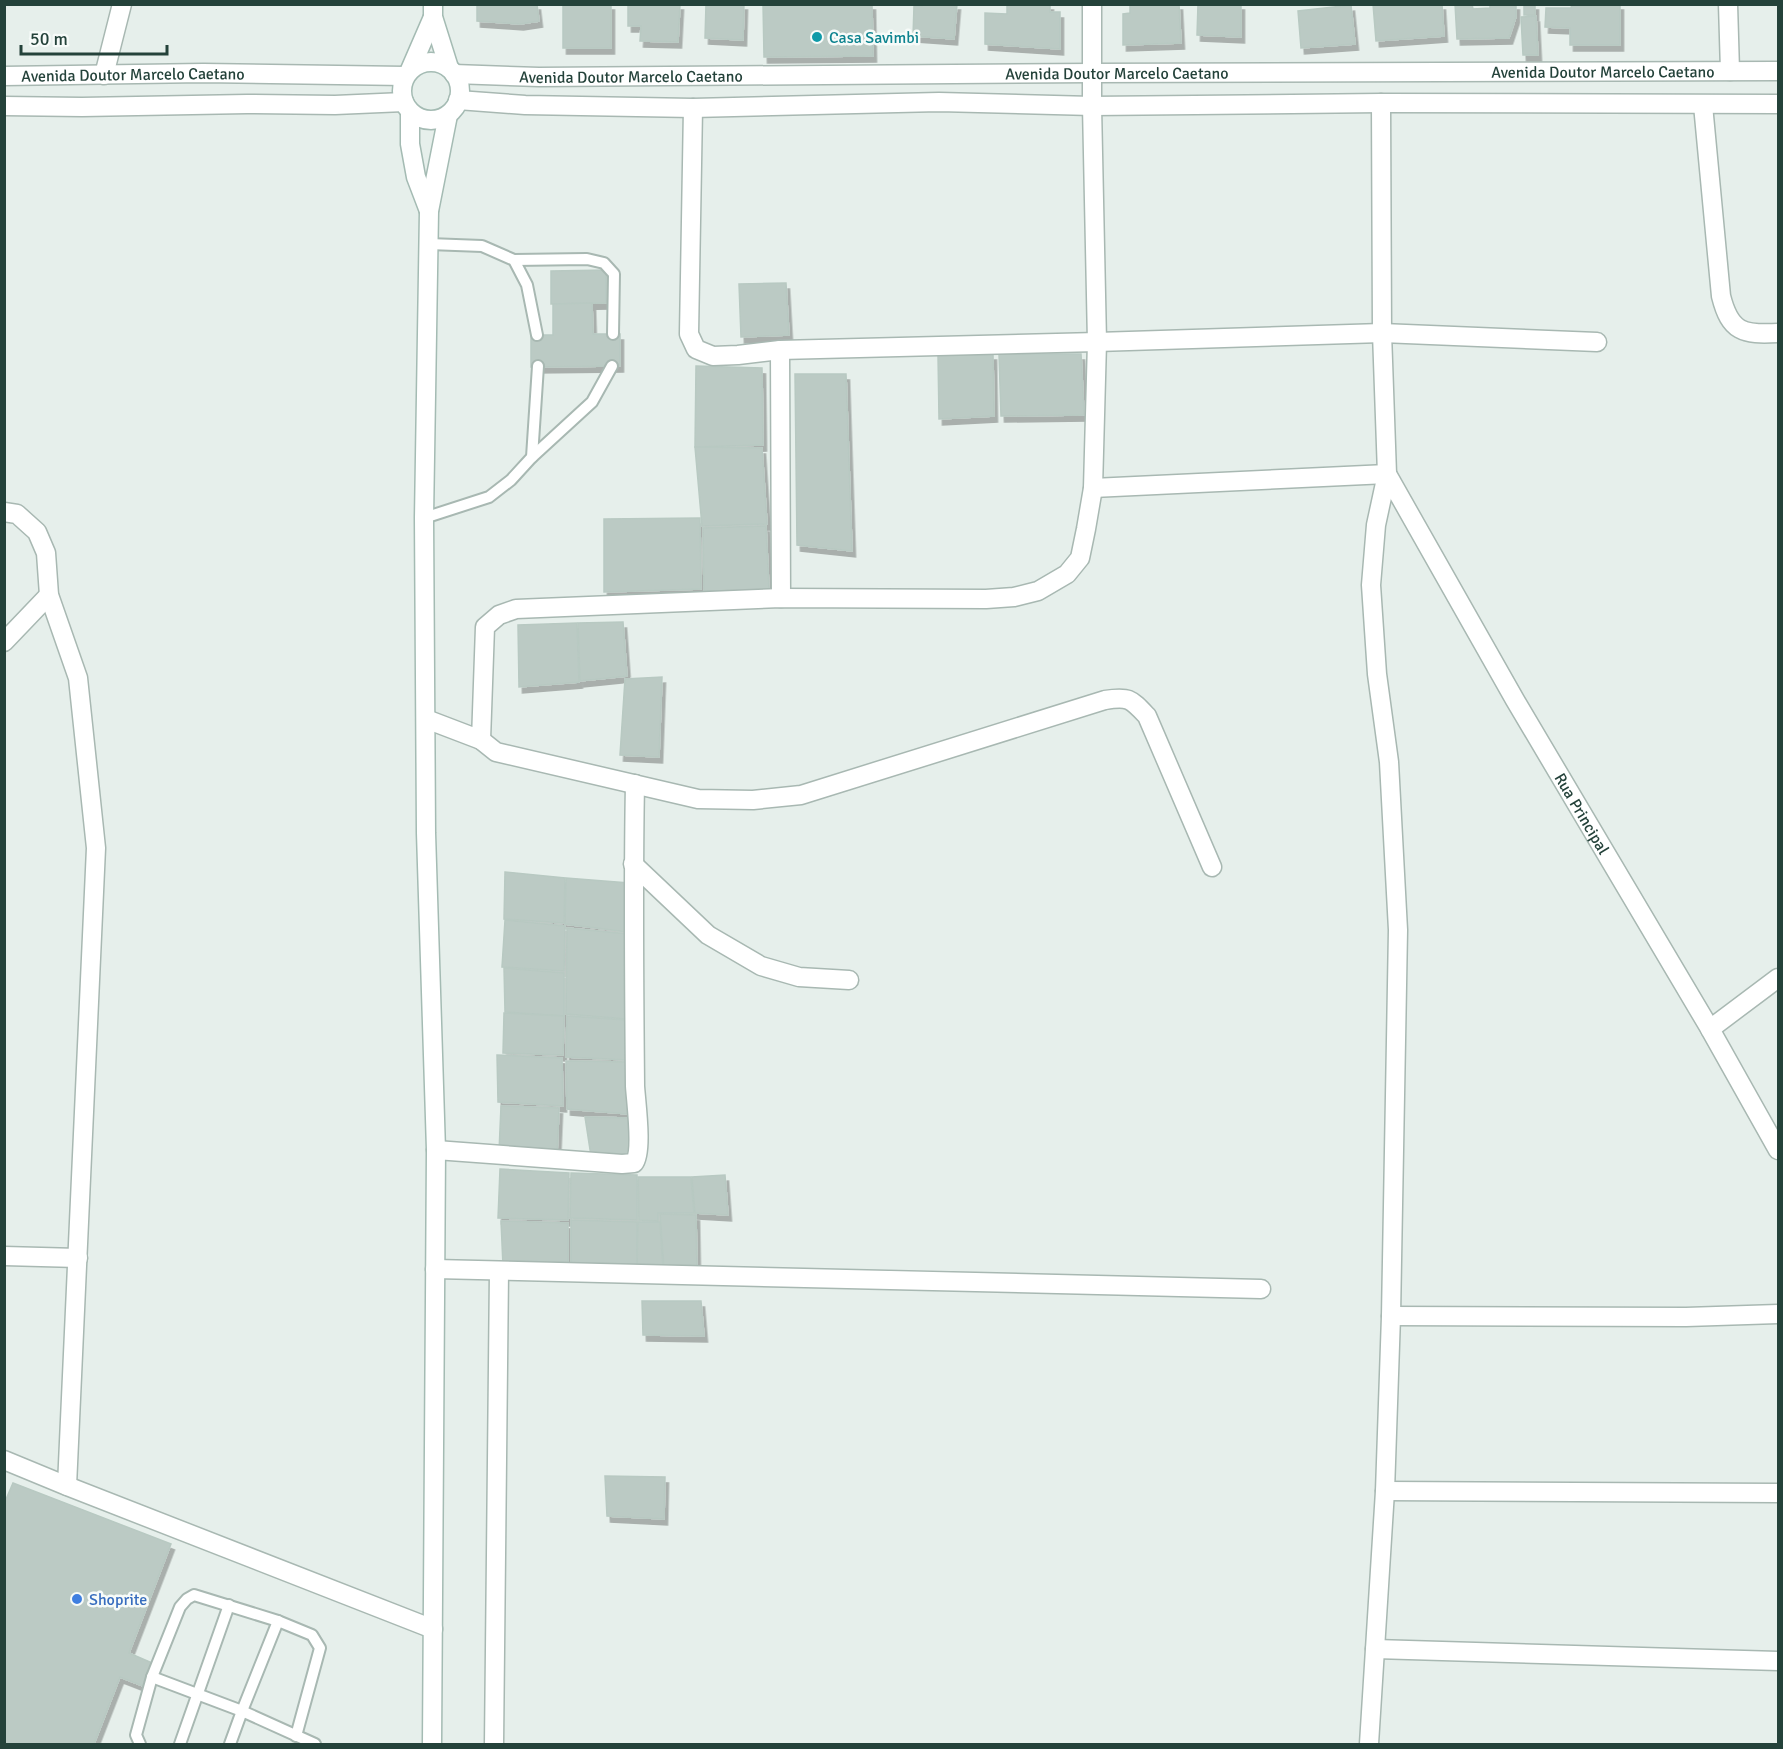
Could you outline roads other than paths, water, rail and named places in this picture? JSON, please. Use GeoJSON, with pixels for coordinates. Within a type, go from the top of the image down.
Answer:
{"type":"FeatureCollection","features":[{"type":"Feature","properties":{"kind":"street"},"geometry":{"type":"LineString","coordinates":[[104,75],[122,4]]}},
{"type":"Feature","properties":{"kind":"street"},"geometry":{"type":"LineString","coordinates":[[481,740],[485,627],[499,615],[516,609],[781,598],[986,599],[1014,597],[1038,591],[1067,574],[1080,558],[1092,488],[1097,342],[1092,4]]}},
{"type":"Feature","properties":{"kind":"street"},"geometry":{"type":"LineString","coordinates":[[1728,4],[1730,71]]}},
{"type":"Feature","properties":{"kind":"street"},"geometry":{"type":"LineString","coordinates":[[432,1744],[436,1150],[426,833],[424,518],[429,211],[459,84],[452,71],[433,11]]}},
{"type":"Feature","properties":{"kind":"street"},"geometry":{"type":"LineString","coordinates":[[429,211],[416,177],[407,107],[401,93],[433,11]]}},
{"type":"Feature","properties":{"kind":"street","name":"Avenida Doutor Marcelo Caetano"},"geometry":{"type":"LineString","coordinates":[[4,76],[407,73],[422,63],[429,62],[436,62],[452,71],[540,77],[1779,71]]}},
{"type":"Feature","properties":{"kind":"street","name":"Avenida Doutor Marcelo Caetano"},"geometry":{"type":"LineString","coordinates":[[4,106],[247,104],[407,107],[418,118],[429,120],[439,119],[453,108],[525,105],[693,108],[939,102],[1092,106],[1381,103],[1779,105]]}},
{"type":"Feature","properties":{"kind":"street"},"geometry":{"type":"LineString","coordinates":[[1369,1744],[1384,1491],[1391,1316],[1398,930],[1389,762],[1377,674],[1371,585],[1376,525],[1387,474],[1382,333],[1381,103]]}},
{"type":"Feature","properties":{"kind":"street"},"geometry":{"type":"LineString","coordinates":[[1702,105],[1722,296],[1726,312],[1737,328],[1752,334],[1779,333]]}},
{"type":"Feature","properties":{"kind":"street"},"geometry":{"type":"LineString","coordinates":[[693,108],[689,334],[696,349],[713,356],[780,350],[1382,333],[1597,342]]}},
{"type":"Feature","properties":{"kind":"street"},"geometry":{"type":"LineString","coordinates":[[780,350],[781,598]]}},
{"type":"Feature","properties":{"kind":"street"},"geometry":{"type":"LineString","coordinates":[[1092,488],[1387,474]]}},
{"type":"Feature","properties":{"kind":"street","name":"Rua Principal"},"geometry":{"type":"LineString","coordinates":[[1387,474],[1521,710],[1779,1150]]}},
{"type":"Feature","properties":{"kind":"street"},"geometry":{"type":"LineString","coordinates":[[4,512],[17,514],[37,532],[46,553],[49,596],[78,678],[96,848],[67,1486]]}},
{"type":"Feature","properties":{"kind":"street"},"geometry":{"type":"LineString","coordinates":[[4,642],[49,596]]}},
{"type":"Feature","properties":{"kind":"street"},"geometry":{"type":"LineString","coordinates":[[426,719],[481,740],[496,752],[699,799],[753,800],[801,795],[1105,700],[1123,697],[1136,704],[1147,717],[1212,867]]}},
{"type":"Feature","properties":{"kind":"street"},"geometry":{"type":"LineString","coordinates":[[436,1150],[622,1164],[634,1163],[637,1159],[634,784]]}},
{"type":"Feature","properties":{"kind":"street"},"geometry":{"type":"LineString","coordinates":[[633,864],[708,935],[761,966],[799,977],[849,980]]}},
{"type":"Feature","properties":{"kind":"street"},"geometry":{"type":"LineString","coordinates":[[1710,1029],[1779,978]]}},
{"type":"Feature","properties":{"kind":"street"},"geometry":{"type":"LineString","coordinates":[[4,1256],[78,1258]]}},
{"type":"Feature","properties":{"kind":"street"},"geometry":{"type":"LineString","coordinates":[[435,1269],[1262,1289]]}},
{"type":"Feature","properties":{"kind":"street"},"geometry":{"type":"LineString","coordinates":[[494,1744],[499,1271]]}},
{"type":"Feature","properties":{"kind":"street"},"geometry":{"type":"LineString","coordinates":[[1391,1316],[1686,1317],[1779,1314]]}},
{"type":"Feature","properties":{"kind":"street"},"geometry":{"type":"LineString","coordinates":[[4,1460],[433,1629]]}},
{"type":"Feature","properties":{"kind":"street"},"geometry":{"type":"LineString","coordinates":[[1384,1491],[1779,1492]]}},
{"type":"Feature","properties":{"kind":"street"},"geometry":{"type":"LineString","coordinates":[[1375,1649],[1779,1661]]}},
{"type":"Feature","properties":{"kind":"lane"},"geometry":{"type":"LineString","coordinates":[[429,244],[482,246],[514,260],[587,259],[604,263],[614,274],[613,334]]}},
{"type":"Feature","properties":{"kind":"lane"},"geometry":{"type":"LineString","coordinates":[[514,260],[527,285],[537,335]]}},
{"type":"Feature","properties":{"kind":"lane"},"geometry":{"type":"LineString","coordinates":[[532,457],[538,366]]}},
{"type":"Feature","properties":{"kind":"lane"},"geometry":{"type":"LineString","coordinates":[[424,518],[489,497],[511,480],[532,457],[592,402],[612,366]]}},
{"type":"Feature","properties":{"kind":"lane"},"geometry":{"type":"LineString","coordinates":[[141,1744],[136,1735],[152,1677],[180,1607],[194,1595],[278,1621],[312,1635],[320,1648],[296,1736]]}},
{"type":"Feature","properties":{"kind":"lane"},"geometry":{"type":"LineString","coordinates":[[180,1744],[229,1605]]}},
{"type":"Feature","properties":{"kind":"lane"},"geometry":{"type":"LineString","coordinates":[[230,1744],[278,1621]]}},
{"type":"Feature","properties":{"kind":"lane"},"geometry":{"type":"LineString","coordinates":[[152,1677],[242,1711],[315,1744]]}},
{"type":"Feature","properties":{"kind":"place","name":"Casa Savimbi"},"geometry":{"type":"Point","coordinates":[817,37]}},
{"type":"Feature","properties":{"kind":"place","name":"Shoprite"},"geometry":{"type":"Point","coordinates":[77,1599]}}]}
